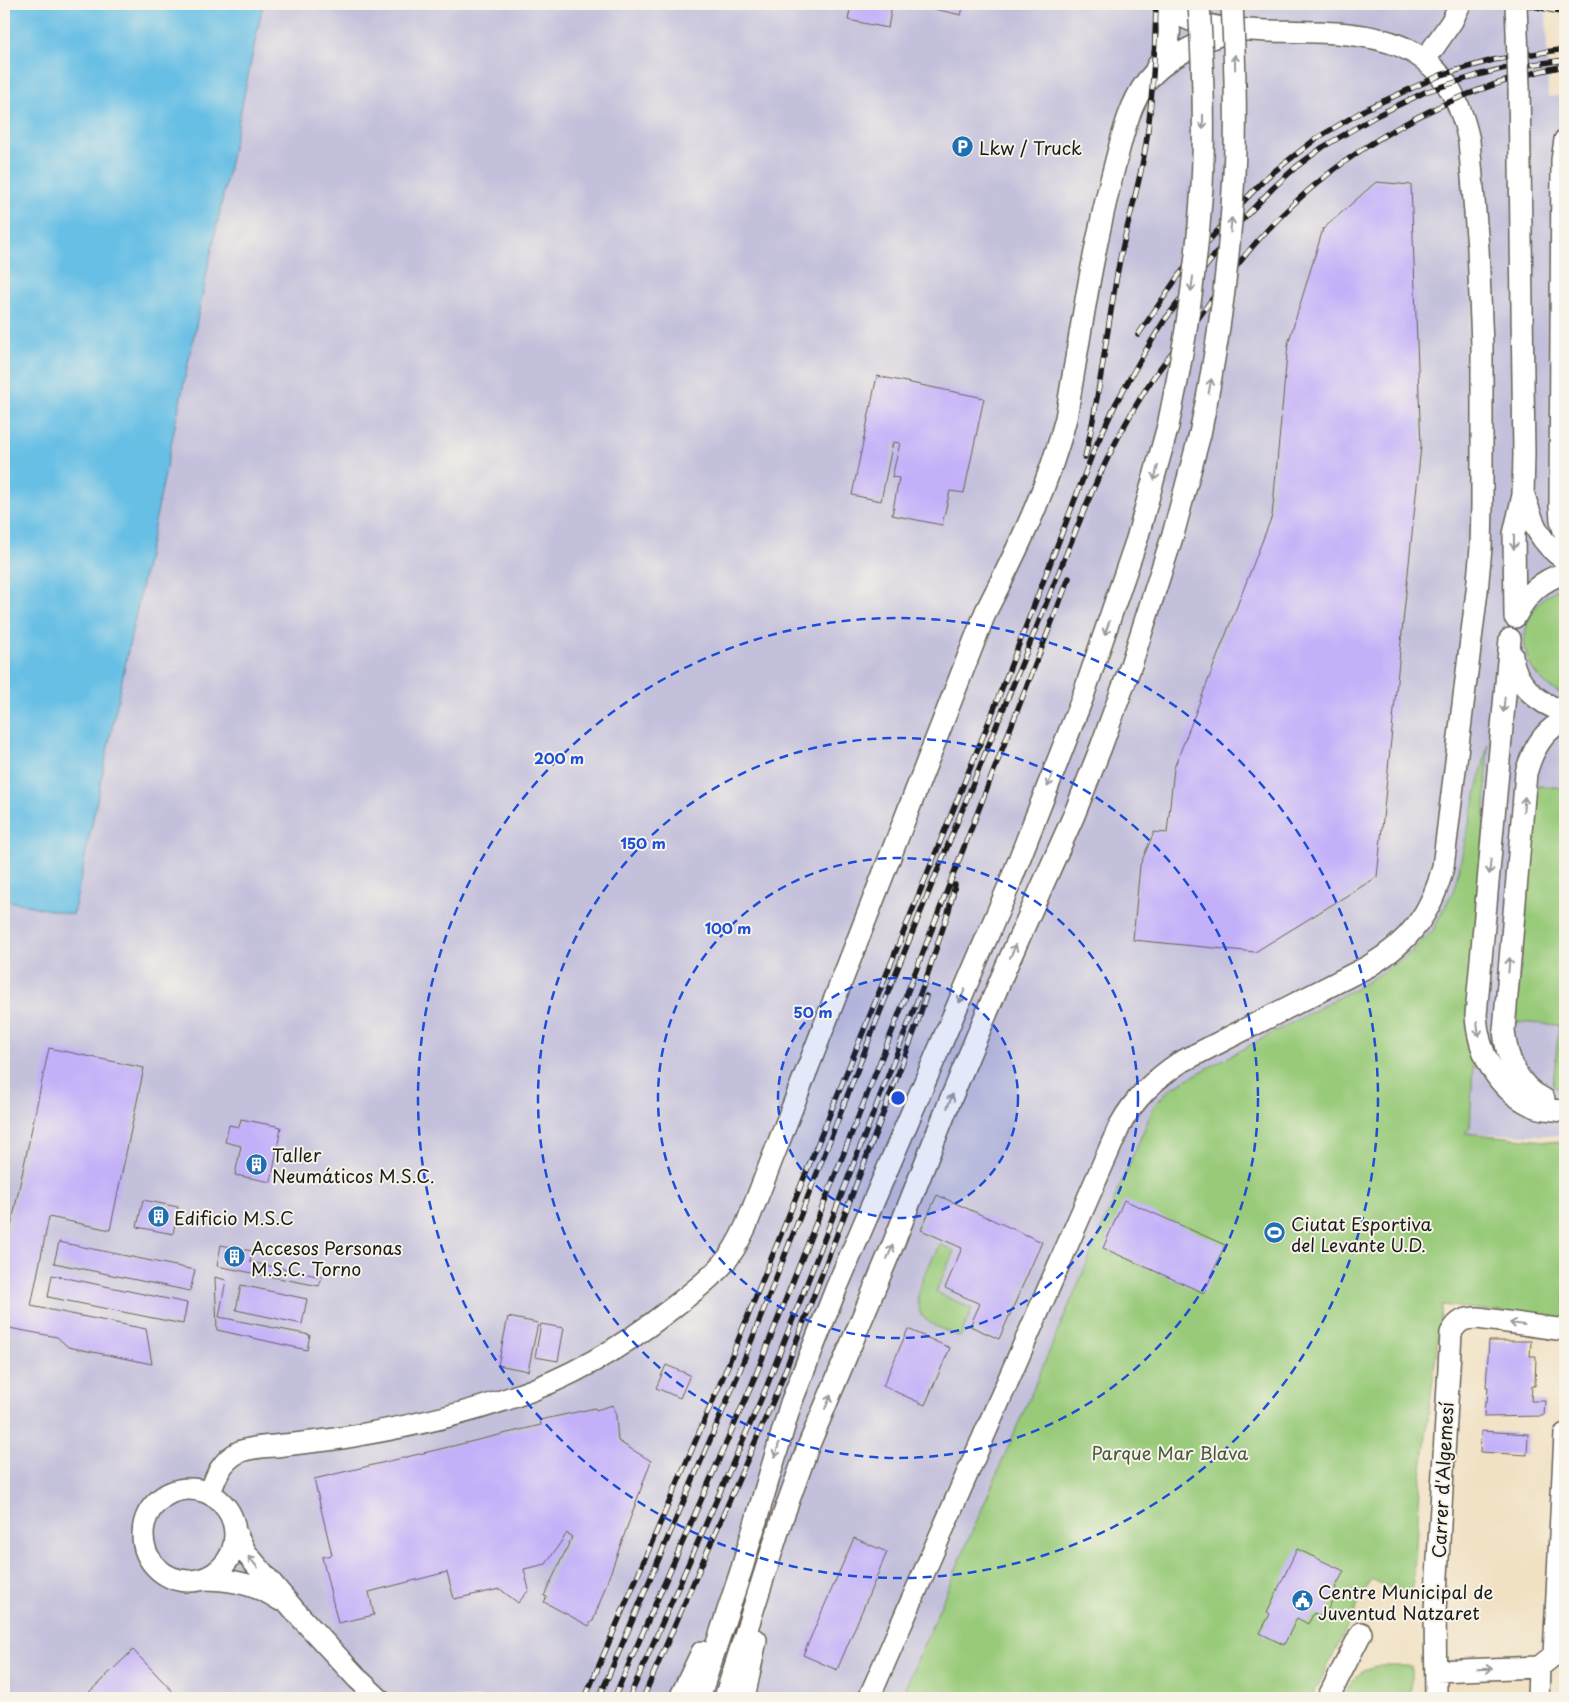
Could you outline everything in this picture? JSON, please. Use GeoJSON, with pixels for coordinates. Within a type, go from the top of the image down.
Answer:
{"type":"FeatureCollection","features":[{"type":"Feature","properties":{"kind":"street"},"geometry":{"type":"LineString","coordinates":[[869,1698],[1116,1134],[1127,1113],[1145,1089],[1179,1063],[1385,956],[1403,942],[1418,924],[1433,899],[1438,887],[1446,846],[1481,548],[1482,345],[1478,248],[1466,124],[1456,99],[1441,75],[1425,60],[1401,46],[1386,40],[1341,33],[1241,30],[1190,20],[1164,4]]}},
{"type":"Feature","properties":{"kind":"street"},"geometry":{"type":"LineString","coordinates":[[210,1494],[216,1476],[226,1462],[239,1452],[255,1448],[338,1439],[399,1428],[465,1412],[514,1397],[560,1378],[606,1354],[646,1328],[695,1290],[723,1264],[736,1248],[986,611],[1049,475],[1066,418],[1096,239],[1117,154],[1132,109],[1142,88],[1154,73],[1167,46],[1170,20],[1164,4]]}},
{"type":"Feature","properties":{"kind":"street"},"geometry":{"type":"LineString","coordinates":[[699,1698],[742,1568],[791,1403],[836,1289],[1008,888],[1082,699],[1138,539],[1168,426],[1179,374],[1195,266],[1202,186],[1203,92],[1200,4]]}},
{"type":"Feature","properties":{"kind":"street"},"geometry":{"type":"LineString","coordinates":[[724,1698],[782,1519],[808,1447],[1006,967],[1074,815],[1131,665],[1174,531],[1200,434],[1217,346],[1224,296],[1231,225],[1236,114],[1232,4]]}},
{"type":"Feature","properties":{"kind":"street"},"geometry":{"type":"LineString","coordinates":[[1425,60],[1452,21],[1460,4]]}},
{"type":"Feature","properties":{"kind":"street"},"geometry":{"type":"LineString","coordinates":[[1516,4],[1519,87],[1524,495],[1514,534],[1515,617],[1510,639],[1476,1015],[1480,1042],[1498,1079],[1508,1089],[1532,1105],[1547,1109],[1565,1110]]}},
{"type":"Feature","properties":{"kind":"street"},"geometry":{"type":"LineString","coordinates":[[1154,73],[1198,43],[1241,30]]}},
{"type":"Feature","properties":{"kind":"street"},"geometry":{"type":"LineString","coordinates":[[1565,140],[1562,160],[1560,506],[1565,534]]}},
{"type":"Feature","properties":{"kind":"street"},"geometry":{"type":"LineString","coordinates":[[1524,495],[1532,520],[1541,537],[1551,551],[1565,560]]}},
{"type":"Feature","properties":{"kind":"street"},"geometry":{"type":"LineString","coordinates":[[1515,617],[1526,597],[1537,587],[1543,582],[1565,573]]}},
{"type":"Feature","properties":{"kind":"street"},"geometry":{"type":"LineString","coordinates":[[1510,639],[1512,660],[1520,679],[1533,696],[1550,707],[1565,712]]}},
{"type":"Feature","properties":{"kind":"street"},"geometry":{"type":"LineString","coordinates":[[1565,721],[1557,724],[1537,746],[1530,758],[1526,773],[1504,1030],[1506,1051],[1510,1061],[1525,1084],[1541,1098],[1565,1106]]}},
{"type":"Feature","properties":{"kind":"street","name":"Carrer d'Algemesí"},"geometry":{"type":"LineString","coordinates":[[1436,1698],[1435,1601],[1451,1333],[1456,1323],[1466,1318],[1565,1330]]}},
{"type":"Feature","properties":{"kind":"street"},"geometry":{"type":"LineString","coordinates":[[1538,1698],[1553,1659],[1565,1434]]}},
{"type":"Feature","properties":{"kind":"street"},"geometry":{"type":"LineString","coordinates":[[296,1612],[272,1595],[241,1582],[220,1579],[203,1579],[189,1582],[174,1579],[161,1572],[151,1561],[145,1547],[143,1532],[146,1518],[154,1505],[166,1496],[180,1490],[195,1490],[210,1494],[223,1503],[231,1516],[235,1531],[246,1553],[296,1612],[378,1698]]}},
{"type":"Feature","properties":{"kind":"street"},"geometry":{"type":"LineString","coordinates":[[744,1698],[782,1519]]}},
{"type":"Feature","properties":{"kind":"street"},"geometry":{"type":"LineString","coordinates":[[203,1579],[217,1572],[228,1561],[234,1546],[235,1531]]}},
{"type":"Feature","properties":{"kind":"street"},"geometry":{"type":"LineString","coordinates":[[680,1698],[742,1568]]}},
{"type":"Feature","properties":{"kind":"street"},"geometry":{"type":"LineString","coordinates":[[1328,1698],[1361,1632]]}},
{"type":"Feature","properties":{"kind":"street"},"geometry":{"type":"LineString","coordinates":[[1436,1671],[1553,1659]]}},
{"type":"Feature","properties":{"kind":"shaded area"},"geometry":{"type":"Polygon","coordinates":[[[263,4],[1546,4],[1548,97],[1565,95],[1565,1136],[1464,1133],[1430,1408],[906,1698],[4,1698],[4,900],[73,914],[263,4]]]}},
{"type":"Feature","properties":{"kind":"green space"},"geometry":{"type":"Polygon","coordinates":[[[1565,586],[1565,695],[1551,688],[1540,679],[1532,668],[1527,656],[1525,643],[1526,629],[1539,603],[1551,593],[1565,586]]]}},
{"type":"Feature","properties":{"kind":"green space","name":"Ciutat Esportiva del Levante U.D."},"geometry":{"type":"Polygon","coordinates":[[[1488,744],[1470,1127],[1465,1133],[1565,1143],[1565,1319],[1442,1305],[1421,1477],[1412,1598],[1371,1579],[1312,1698],[901,1698],[1155,1104],[1171,1088],[1365,983],[1408,955],[1433,930],[1454,889],[1488,744]]]}},
{"type":"Feature","properties":{"kind":"green space"},"geometry":{"type":"Polygon","coordinates":[[[1538,786],[1565,788],[1565,1091],[1553,1086],[1559,1025],[1515,1022],[1538,786]]]}},
{"type":"Feature","properties":{"kind":"green space"},"geometry":{"type":"Polygon","coordinates":[[[940,1244],[954,1251],[936,1292],[972,1309],[960,1337],[925,1319],[920,1311],[918,1302],[919,1292],[926,1271],[940,1244]]]}},
{"type":"Feature","properties":{"kind":"green space"},"geometry":{"type":"Polygon","coordinates":[[[1376,1666],[1411,1666],[1411,1698],[1343,1698],[1349,1687],[1364,1670],[1376,1666]]]}},
{"type":"Feature","properties":{"kind":"water"},"geometry":{"type":"Polygon","coordinates":[[[4,4],[263,4],[73,915],[4,900],[4,4]]]}},
{"type":"Feature","properties":{"kind":"building"},"geometry":{"type":"Polygon","coordinates":[[[851,4],[892,4],[888,28],[848,20],[851,4]]]}},
{"type":"Feature","properties":{"kind":"building"},"geometry":{"type":"Polygon","coordinates":[[[912,4],[964,4],[961,15],[912,4]]]}},
{"type":"Feature","properties":{"kind":"building"},"geometry":{"type":"Polygon","coordinates":[[[1329,4],[1351,4],[1351,8],[1329,4]]]}},
{"type":"Feature","properties":{"kind":"building"},"geometry":{"type":"Polygon","coordinates":[[[1376,182],[1411,185],[1421,446],[1377,877],[1255,952],[1133,940],[1140,865],[1154,832],[1167,833],[1174,768],[1272,516],[1288,344],[1323,229],[1376,182]]]}},
{"type":"Feature","properties":{"kind":"building"},"geometry":{"type":"Polygon","coordinates":[[[877,376],[984,398],[964,493],[950,491],[942,525],[892,515],[899,478],[892,477],[900,443],[893,442],[881,501],[852,495],[877,376]]]}},
{"type":"Feature","properties":{"kind":"building"},"geometry":{"type":"Polygon","coordinates":[[[49,1048],[144,1068],[110,1230],[49,1217],[31,1306],[146,1329],[152,1364],[68,1347],[57,1337],[4,1327],[4,1259],[49,1048]]]}},
{"type":"Feature","properties":{"kind":"building"},"geometry":{"type":"Polygon","coordinates":[[[241,1119],[281,1127],[271,1182],[235,1175],[241,1146],[225,1142],[229,1125],[239,1127],[241,1119]]]}},
{"type":"Feature","properties":{"kind":"building"},"geometry":{"type":"Polygon","coordinates":[[[937,1195],[1042,1242],[999,1339],[970,1326],[980,1304],[945,1288],[962,1248],[921,1230],[937,1195]]]}},
{"type":"Feature","properties":{"kind":"building","name":"Edificio M.S.C"},"geometry":{"type":"Polygon","coordinates":[[[143,1200],[178,1207],[173,1234],[137,1227],[143,1200]]]}},
{"type":"Feature","properties":{"kind":"building"},"geometry":{"type":"Polygon","coordinates":[[[1124,1200],[1225,1245],[1204,1293],[1103,1248],[1124,1200]]]}},
{"type":"Feature","properties":{"kind":"building"},"geometry":{"type":"Polygon","coordinates":[[[59,1242],[195,1270],[190,1291],[54,1263],[59,1242]]]}},
{"type":"Feature","properties":{"kind":"building"},"geometry":{"type":"Polygon","coordinates":[[[221,1245],[252,1251],[250,1262],[322,1277],[319,1286],[217,1266],[221,1245]]]}},
{"type":"Feature","properties":{"kind":"building"},"geometry":{"type":"Polygon","coordinates":[[[52,1275],[187,1303],[183,1324],[48,1297],[52,1275]]]}},
{"type":"Feature","properties":{"kind":"building"},"geometry":{"type":"Polygon","coordinates":[[[215,1277],[226,1280],[219,1317],[310,1335],[307,1350],[217,1330],[215,1277]]]}},
{"type":"Feature","properties":{"kind":"building"},"geometry":{"type":"Polygon","coordinates":[[[241,1285],[307,1299],[302,1324],[236,1310],[241,1285]]]}},
{"type":"Feature","properties":{"kind":"building"},"geometry":{"type":"Polygon","coordinates":[[[508,1317],[538,1323],[528,1371],[498,1365],[508,1317]]]}},
{"type":"Feature","properties":{"kind":"building"},"geometry":{"type":"Polygon","coordinates":[[[541,1324],[564,1328],[558,1361],[535,1357],[541,1324]]]}},
{"type":"Feature","properties":{"kind":"building"},"geometry":{"type":"Polygon","coordinates":[[[908,1329],[950,1348],[925,1405],[883,1386],[908,1329]]]}},
{"type":"Feature","properties":{"kind":"building"},"geometry":{"type":"Polygon","coordinates":[[[1489,1341],[1531,1341],[1530,1356],[1536,1356],[1535,1386],[1532,1386],[1531,1401],[1545,1401],[1544,1416],[1484,1417],[1488,1387],[1486,1387],[1489,1341]]]}},
{"type":"Feature","properties":{"kind":"building"},"geometry":{"type":"Polygon","coordinates":[[[4,1351],[10,1352],[5,1377],[4,1377],[4,1351]]]}},
{"type":"Feature","properties":{"kind":"building"},"geometry":{"type":"Polygon","coordinates":[[[666,1365],[690,1375],[680,1398],[656,1388],[666,1365]]]}},
{"type":"Feature","properties":{"kind":"building"},"geometry":{"type":"Polygon","coordinates":[[[613,1405],[618,1441],[651,1461],[593,1621],[589,1626],[544,1602],[547,1597],[544,1596],[572,1537],[567,1533],[546,1564],[524,1569],[529,1590],[518,1603],[500,1589],[454,1599],[447,1572],[369,1592],[374,1615],[338,1623],[322,1557],[332,1555],[314,1479],[541,1425],[540,1420],[613,1405]]]}},
{"type":"Feature","properties":{"kind":"building"},"geometry":{"type":"Polygon","coordinates":[[[1481,1431],[1528,1434],[1527,1455],[1480,1452],[1481,1431]]]}},
{"type":"Feature","properties":{"kind":"building"},"geometry":{"type":"Polygon","coordinates":[[[854,1538],[887,1552],[837,1670],[803,1655],[854,1538]]]}},
{"type":"Feature","properties":{"kind":"building","name":"Centre Municipal de Juventud Natzaret"},"geometry":{"type":"Polygon","coordinates":[[[1297,1549],[1344,1571],[1335,1588],[1337,1590],[1324,1618],[1314,1613],[1308,1624],[1297,1618],[1284,1645],[1260,1633],[1270,1614],[1267,1612],[1297,1549]]]}},
{"type":"Feature","properties":{"kind":"building"},"geometry":{"type":"Polygon","coordinates":[[[133,1650],[179,1698],[83,1698],[133,1650]]]}},
{"type":"Feature","properties":{"kind":"railway"},"geometry":{"type":"LineString","coordinates":[[1085,457],[1091,433],[1120,259],[1141,173],[1146,144],[1153,74],[1156,4]]}},
{"type":"Feature","properties":{"kind":"railway"},"geometry":{"type":"LineString","coordinates":[[1523,4],[1565,13]]}},
{"type":"Feature","properties":{"kind":"railway"},"geometry":{"type":"LineString","coordinates":[[1138,335],[1179,275],[1240,205],[1267,177],[1317,138],[1366,109],[1441,75],[1493,60],[1565,49]]}},
{"type":"Feature","properties":{"kind":"railway"},"geometry":{"type":"LineString","coordinates":[[585,1698],[726,1370],[992,714],[1094,450],[1116,403],[1143,355],[1164,321],[1240,222],[1296,167],[1323,147],[1376,116],[1425,92],[1505,68],[1565,60]]}},
{"type":"Feature","properties":{"kind":"railway"},"geometry":{"type":"LineString","coordinates":[[599,1698],[738,1375],[880,1012],[1085,508],[1108,458],[1134,409],[1158,372],[1242,259],[1292,205],[1325,176],[1361,150],[1399,127],[1438,107],[1479,90],[1521,76],[1564,66]]}},
{"type":"Feature","properties":{"kind":"railway"},"geometry":{"type":"LineString","coordinates":[[614,1698],[753,1382],[1069,578]]}},
{"type":"Feature","properties":{"kind":"railway"},"geometry":{"type":"LineString","coordinates":[[629,1698],[766,1388],[927,976],[949,910],[955,885]]}},
{"type":"Feature","properties":{"kind":"railway"},"geometry":{"type":"LineString","coordinates":[[643,1698],[777,1392],[916,1027],[926,996]]}},
{"type":"Feature","properties":{"kind":"place","name":"Lkw / Truck"},"geometry":{"type":"Point","coordinates":[963,147]}},
{"type":"Feature","properties":{"kind":"place","name":"Taller Neumáticos M.S.C."},"geometry":{"type":"Point","coordinates":[256,1164]}},
{"type":"Feature","properties":{"kind":"place","name":"Edificio M.S.C"},"geometry":{"type":"Point","coordinates":[158,1217]}},
{"type":"Feature","properties":{"kind":"place","name":"Ciutat Esportiva del Levante U.D."},"geometry":{"type":"Point","coordinates":[1275,1233]}},
{"type":"Feature","properties":{"kind":"place","name":"Accesos Personas M.S.C. Torno"},"geometry":{"type":"Point","coordinates":[235,1257]}},
{"type":"Feature","properties":{"kind":"place","name":"Centre Municipal de Juventud Natzaret"},"geometry":{"type":"Point","coordinates":[1302,1601]}},
{"type":"Feature","properties":{"kind":"park label","name":"Parque Mar Blava"},"geometry":{"type":"Point","coordinates":[1170,1452]}}]}
